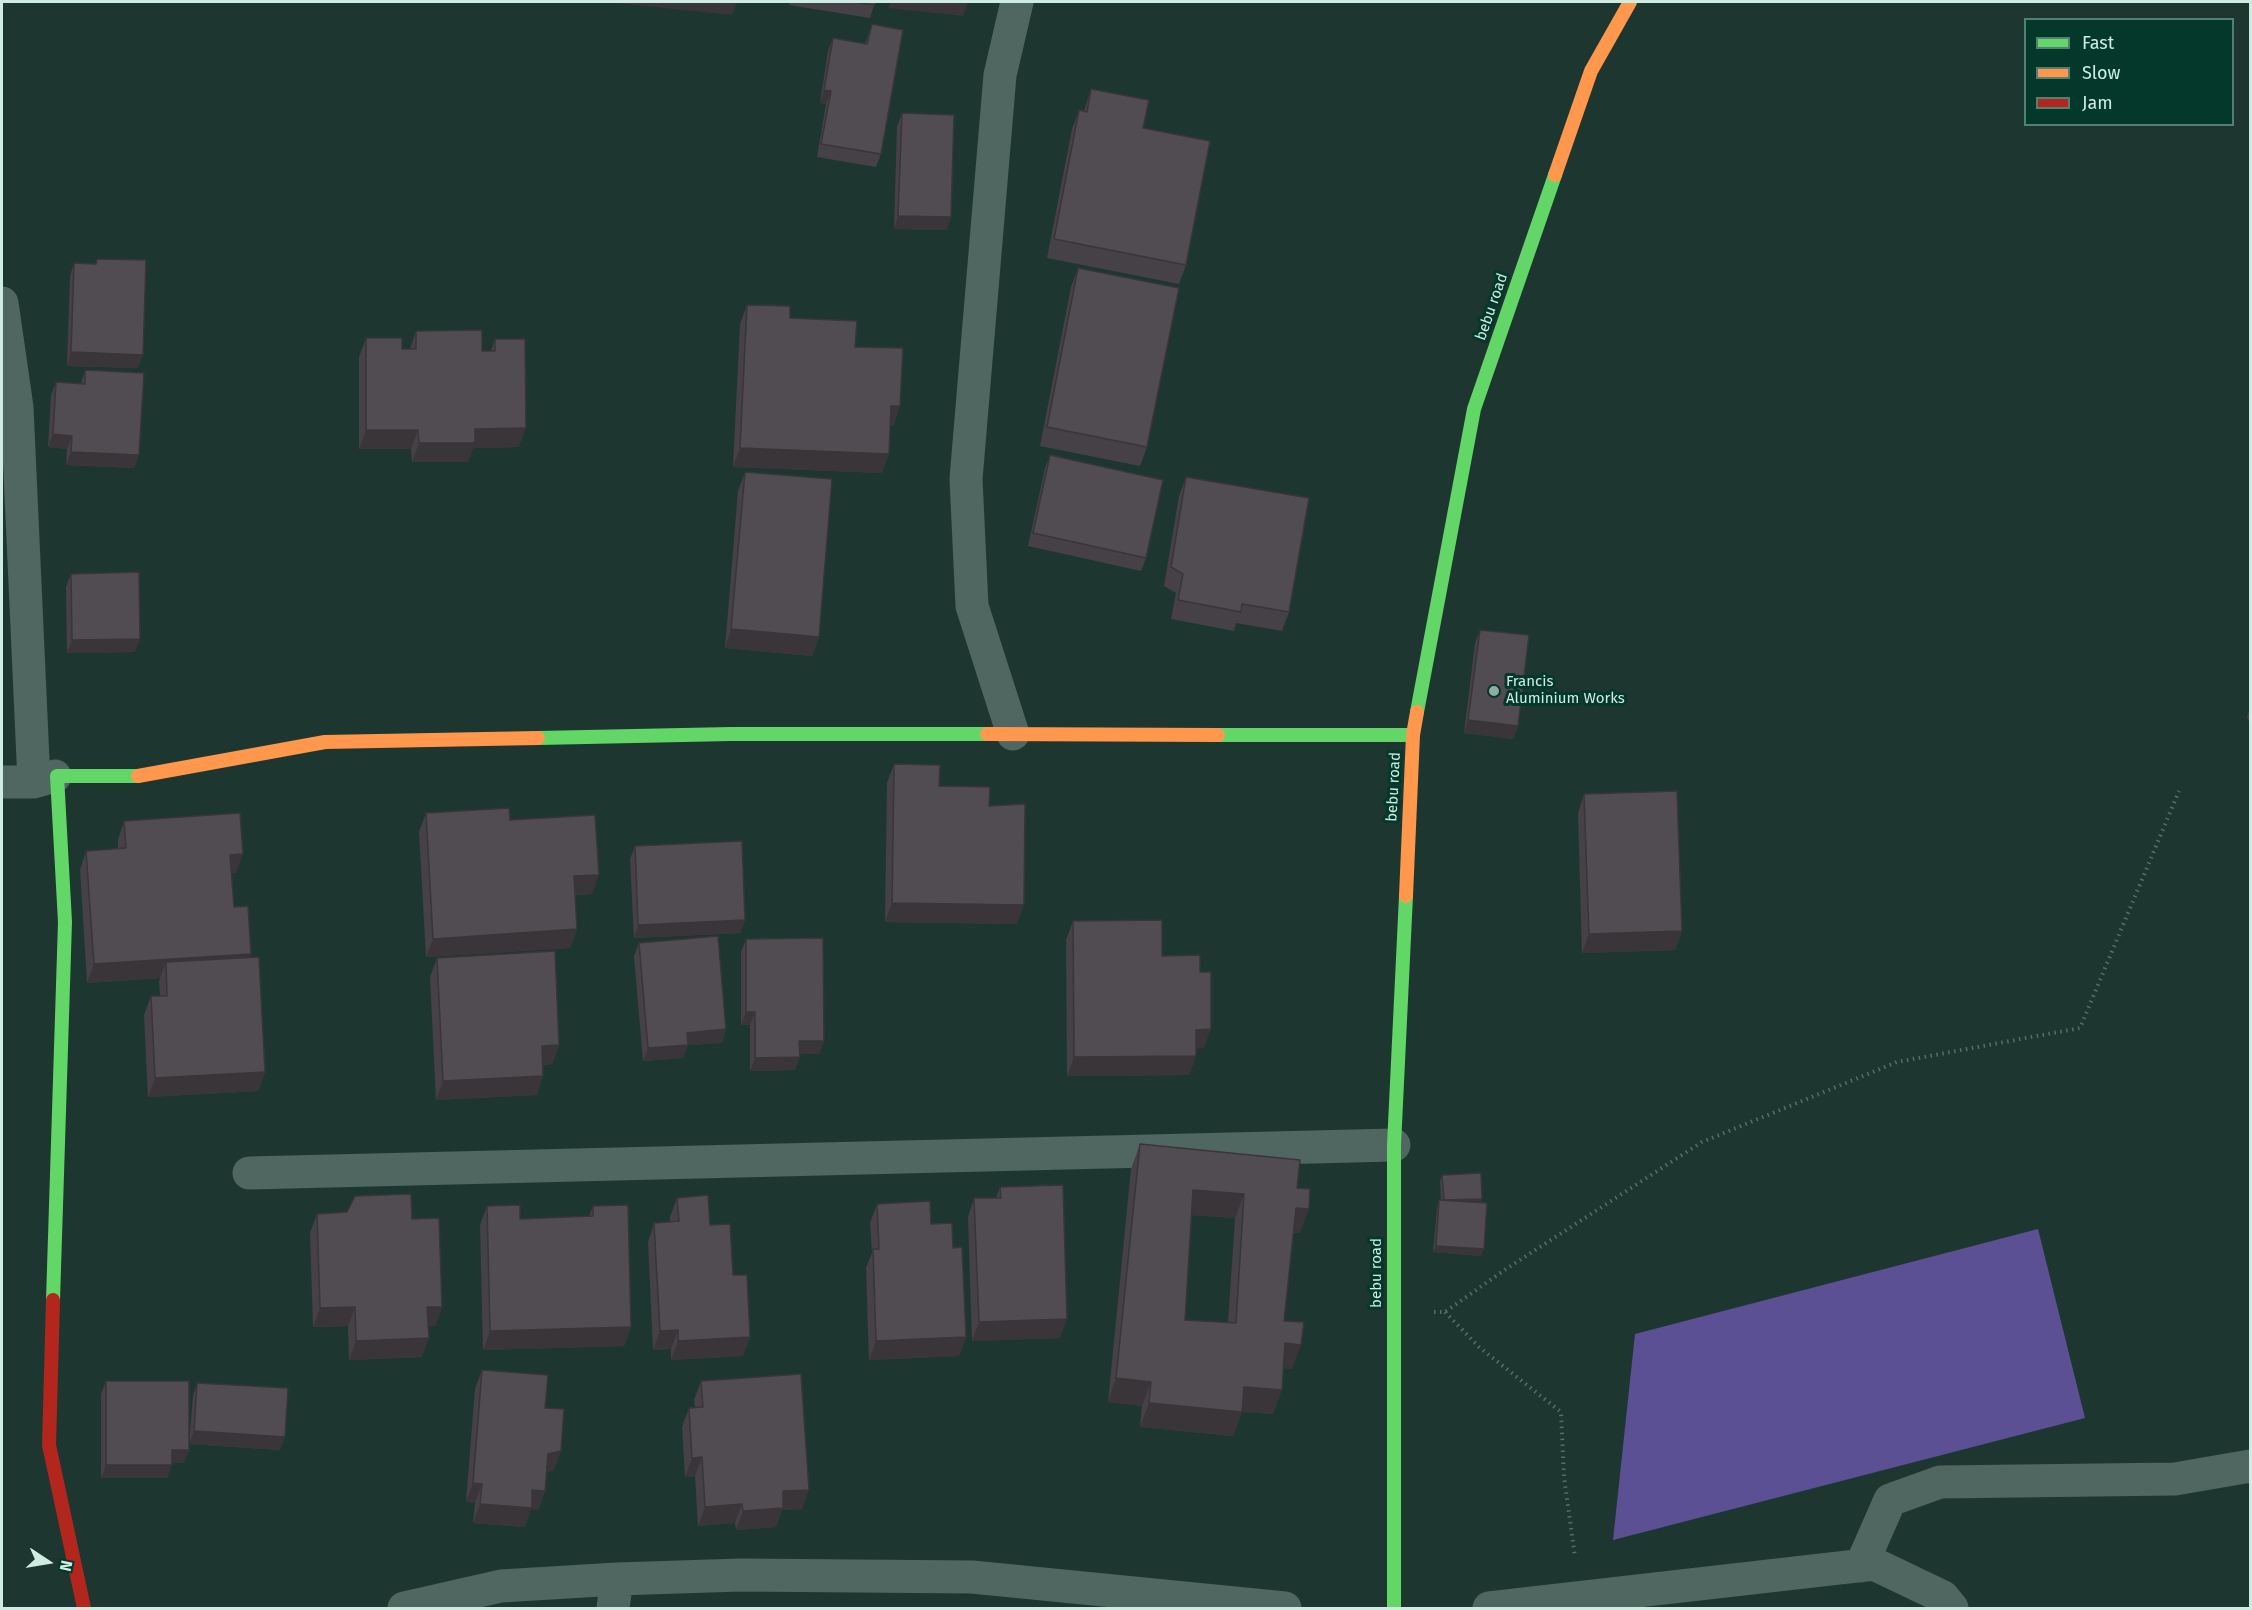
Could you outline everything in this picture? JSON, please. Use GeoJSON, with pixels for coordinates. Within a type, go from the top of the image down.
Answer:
{"type":"FeatureCollection","features":[{"type":"Feature","properties":{"kind":"street"},"geometry":{"type":"LineString","coordinates":[[1013,734],[972,606],[966,479],[1000,75],[1017,2]]}},
{"type":"Feature","properties":{"kind":"street","name":"bebu road"},"geometry":{"type":"LineString","coordinates":[[1394,1608],[1394,1145],[1413,735],[1474,409],[1591,71],[1630,2]]}},
{"type":"Feature","properties":{"kind":"street"},"geometry":{"type":"LineString","coordinates":[[2,303],[17,407],[46,779],[65,922],[49,1445],[84,1608]]}},
{"type":"Feature","properties":{"kind":"street"},"geometry":{"type":"LineString","coordinates":[[2,782],[136,776],[325,742],[731,734],[1413,735]]}},
{"type":"Feature","properties":{"kind":"street"},"geometry":{"type":"LineString","coordinates":[[249,1173],[1394,1145]]}},
{"type":"Feature","properties":{"kind":"street"},"geometry":{"type":"LineString","coordinates":[[1861,1566],[1890,1500],[1940,1482],[2175,1479],[2250,1466]]}},
{"type":"Feature","properties":{"kind":"street"},"geometry":{"type":"LineString","coordinates":[[1489,1608],[1874,1564],[1943,1597],[1952,1608]]}},
{"type":"Feature","properties":{"kind":"street"},"geometry":{"type":"LineString","coordinates":[[404,1608],[501,1586],[615,1594],[741,1575],[972,1577],[1285,1608]]}},
{"type":"Feature","properties":{"kind":"path"},"geometry":{"type":"LineString","coordinates":[[1394,1315],[1445,1312],[1503,1271],[1702,1142],[1897,1062],[2080,1028],[2179,790]]}},
{"type":"Feature","properties":{"kind":"path"},"geometry":{"type":"LineString","coordinates":[[1445,1312],[1479,1347],[1561,1412],[1564,1477],[1580,1598]]}},
{"type":"Feature","properties":{"kind":"shaded area"},"geometry":{"type":"Polygon","coordinates":[[[2038,1229],[2085,1418],[1613,1540],[1635,1334],[2038,1229]]]}},
{"type":"Feature","properties":{"kind":"building"},"geometry":{"type":"Polygon","coordinates":[[[855,2],[875,2],[875,5],[855,2]]]}},
{"type":"Feature","properties":{"kind":"building"},"geometry":{"type":"Polygon","coordinates":[[[872,24],[903,30],[881,154],[821,144],[831,91],[824,90],[833,38],[867,44],[872,24]]]}},
{"type":"Feature","properties":{"kind":"building"},"geometry":{"type":"Polygon","coordinates":[[[1091,89],[1149,100],[1143,128],[1210,141],[1186,265],[1054,239],[1079,110],[1087,112],[1091,89]]]}},
{"type":"Feature","properties":{"kind":"building"},"geometry":{"type":"Polygon","coordinates":[[[902,113],[954,115],[951,217],[898,216],[902,113]]]}},
{"type":"Feature","properties":{"kind":"building"},"geometry":{"type":"Polygon","coordinates":[[[97,259],[146,260],[143,355],[71,352],[74,263],[96,264],[97,259]]]}},
{"type":"Feature","properties":{"kind":"building"},"geometry":{"type":"Polygon","coordinates":[[[1078,268],[1179,288],[1147,447],[1047,427],[1078,268]]]}},
{"type":"Feature","properties":{"kind":"building"},"geometry":{"type":"Polygon","coordinates":[[[747,305],[790,306],[790,318],[857,321],[855,347],[903,348],[900,406],[891,406],[889,454],[740,448],[747,305]]]}},
{"type":"Feature","properties":{"kind":"building"},"geometry":{"type":"Polygon","coordinates":[[[482,330],[482,351],[495,351],[495,339],[525,339],[526,428],[475,429],[475,443],[419,443],[418,430],[366,430],[366,338],[402,338],[402,349],[416,349],[416,331],[482,330]]]}},
{"type":"Feature","properties":{"kind":"building"},"geometry":{"type":"Polygon","coordinates":[[[85,370],[144,373],[139,455],[71,452],[72,436],[53,434],[56,382],[85,384],[85,370]]]}},
{"type":"Feature","properties":{"kind":"building"},"geometry":{"type":"Polygon","coordinates":[[[1050,455],[1163,480],[1146,558],[1033,533],[1050,455]]]}},
{"type":"Feature","properties":{"kind":"building"},"geometry":{"type":"Polygon","coordinates":[[[745,472],[832,479],[819,637],[731,629],[745,472]]]}},
{"type":"Feature","properties":{"kind":"building"},"geometry":{"type":"Polygon","coordinates":[[[1186,477],[1309,498],[1289,612],[1242,604],[1241,612],[1178,600],[1183,574],[1171,567],[1186,477]]]}},
{"type":"Feature","properties":{"kind":"building"},"geometry":{"type":"Polygon","coordinates":[[[139,572],[140,639],[72,640],[71,574],[139,572]]]}},
{"type":"Feature","properties":{"kind":"building","name":"Francis Aluminium Works"},"geometry":{"type":"Polygon","coordinates":[[[1480,630],[1529,635],[1518,726],[1468,720],[1480,630]]]}},
{"type":"Feature","properties":{"kind":"building"},"geometry":{"type":"Polygon","coordinates":[[[894,764],[940,765],[939,786],[990,787],[989,806],[1025,804],[1024,905],[892,903],[894,764]]]}},
{"type":"Feature","properties":{"kind":"building"},"geometry":{"type":"Polygon","coordinates":[[[1677,791],[1682,931],[1589,934],[1584,794],[1677,791]]]}},
{"type":"Feature","properties":{"kind":"building"},"geometry":{"type":"Polygon","coordinates":[[[509,808],[510,820],[595,815],[599,875],[574,876],[577,929],[433,939],[426,813],[509,808]]]}},
{"type":"Feature","properties":{"kind":"building"},"geometry":{"type":"Polygon","coordinates":[[[240,813],[243,854],[230,855],[234,907],[248,906],[251,954],[94,964],[86,851],[126,848],[124,821],[240,813]]]}},
{"type":"Feature","properties":{"kind":"building"},"geometry":{"type":"Polygon","coordinates":[[[742,841],[745,920],[638,925],[635,846],[742,841]]]}},
{"type":"Feature","properties":{"kind":"building"},"geometry":{"type":"Polygon","coordinates":[[[1162,920],[1162,956],[1200,955],[1200,972],[1211,972],[1211,1029],[1196,1030],[1196,1056],[1074,1057],[1073,921],[1162,920]]]}},
{"type":"Feature","properties":{"kind":"building"},"geometry":{"type":"Polygon","coordinates":[[[718,936],[726,1029],[687,1033],[688,1045],[648,1048],[639,943],[718,936]]]}},
{"type":"Feature","properties":{"kind":"building"},"geometry":{"type":"Polygon","coordinates":[[[823,938],[824,1041],[799,1041],[800,1057],[755,1058],[755,1012],[746,1012],[746,939],[823,938]]]}},
{"type":"Feature","properties":{"kind":"building"},"geometry":{"type":"Polygon","coordinates":[[[555,951],[559,1045],[542,1046],[543,1076],[443,1081],[437,958],[555,951]]]}},
{"type":"Feature","properties":{"kind":"building"},"geometry":{"type":"Polygon","coordinates":[[[259,957],[265,1072],[155,1078],[151,996],[167,996],[166,962],[259,957]]]}},
{"type":"Feature","properties":{"kind":"building"},"geometry":{"type":"Polygon","coordinates":[[[1140,1144],[1300,1160],[1297,1188],[1310,1189],[1309,1209],[1296,1208],[1284,1321],[1304,1322],[1301,1345],[1285,1343],[1282,1390],[1244,1387],[1242,1412],[1149,1403],[1151,1382],[1116,1378],[1140,1144]],[[1193,1190],[1185,1320],[1236,1323],[1244,1194],[1193,1190]]]}},
{"type":"Feature","properties":{"kind":"building"},"geometry":{"type":"Polygon","coordinates":[[[1481,1173],[1482,1199],[1444,1200],[1442,1175],[1481,1173]]]}},
{"type":"Feature","properties":{"kind":"building"},"geometry":{"type":"Polygon","coordinates":[[[1063,1185],[1067,1319],[979,1322],[974,1198],[1001,1198],[1000,1187],[1063,1185]]]}},
{"type":"Feature","properties":{"kind":"building"},"geometry":{"type":"Polygon","coordinates":[[[411,1194],[412,1219],[439,1218],[442,1307],[427,1307],[429,1338],[356,1341],[355,1307],[320,1308],[317,1214],[347,1212],[355,1196],[411,1194]]]}},
{"type":"Feature","properties":{"kind":"building"},"geometry":{"type":"Polygon","coordinates":[[[708,1195],[710,1225],[730,1224],[733,1275],[747,1275],[750,1337],[678,1341],[678,1330],[660,1331],[654,1223],[679,1221],[677,1198],[708,1195]]]}},
{"type":"Feature","properties":{"kind":"building"},"geometry":{"type":"Polygon","coordinates":[[[1439,1200],[1487,1203],[1484,1249],[1436,1246],[1439,1200]]]}},
{"type":"Feature","properties":{"kind":"building"},"geometry":{"type":"Polygon","coordinates":[[[930,1201],[931,1224],[952,1223],[953,1248],[962,1247],[966,1337],[876,1341],[873,1249],[879,1249],[877,1204],[930,1201]]]}},
{"type":"Feature","properties":{"kind":"building"},"geometry":{"type":"Polygon","coordinates":[[[520,1205],[520,1219],[593,1216],[593,1206],[628,1205],[631,1327],[490,1331],[487,1206],[520,1205]]]}},
{"type":"Feature","properties":{"kind":"building"},"geometry":{"type":"Polygon","coordinates":[[[482,1370],[548,1375],[545,1408],[564,1409],[561,1451],[548,1454],[545,1491],[532,1490],[532,1508],[480,1504],[482,1484],[473,1483],[482,1370]]]}},
{"type":"Feature","properties":{"kind":"building"},"geometry":{"type":"Polygon","coordinates":[[[801,1374],[809,1490],[783,1491],[783,1508],[743,1511],[742,1504],[705,1507],[702,1457],[692,1458],[689,1408],[703,1407],[701,1381],[801,1374]]]}},
{"type":"Feature","properties":{"kind":"building"},"geometry":{"type":"Polygon","coordinates":[[[106,1381],[189,1381],[189,1450],[172,1450],[172,1465],[106,1465],[106,1381]]]}},
{"type":"Feature","properties":{"kind":"building"},"geometry":{"type":"Polygon","coordinates":[[[197,1383],[288,1388],[285,1437],[194,1431],[197,1383]]]}},
{"type":"Feature","properties":{"kind":"traffic: fast"},"geometry":{"type":"LineString","coordinates":[[1417,712],[1474,409],[1555,175]]}},
{"type":"Feature","properties":{"kind":"traffic: fast"},"geometry":{"type":"LineString","coordinates":[[538,738],[731,734],[987,734]]}},
{"type":"Feature","properties":{"kind":"traffic: fast"},"geometry":{"type":"LineString","coordinates":[[1218,735],[1413,735]]}},
{"type":"Feature","properties":{"kind":"traffic: fast"},"geometry":{"type":"LineString","coordinates":[[53,1300],[65,922],[57,776],[138,776]]}},
{"type":"Feature","properties":{"kind":"traffic: fast"},"geometry":{"type":"LineString","coordinates":[[1394,1608],[1394,1145],[1406,896]]}},
{"type":"Feature","properties":{"kind":"traffic: slow"},"geometry":{"type":"LineString","coordinates":[[1555,175],[1591,71],[1630,2]]}},
{"type":"Feature","properties":{"kind":"traffic: slow"},"geometry":{"type":"LineString","coordinates":[[1406,896],[1413,735],[1417,712]]}},
{"type":"Feature","properties":{"kind":"traffic: slow"},"geometry":{"type":"LineString","coordinates":[[987,734],[1218,735]]}},
{"type":"Feature","properties":{"kind":"traffic: slow"},"geometry":{"type":"LineString","coordinates":[[138,776],[325,742],[538,738]]}},
{"type":"Feature","properties":{"kind":"traffic: jam"},"geometry":{"type":"LineString","coordinates":[[53,1300],[49,1445],[84,1608]]}},
{"type":"Feature","properties":{"kind":"place","name":"Francis Aluminium Works"},"geometry":{"type":"Point","coordinates":[1494,691]}}]}
